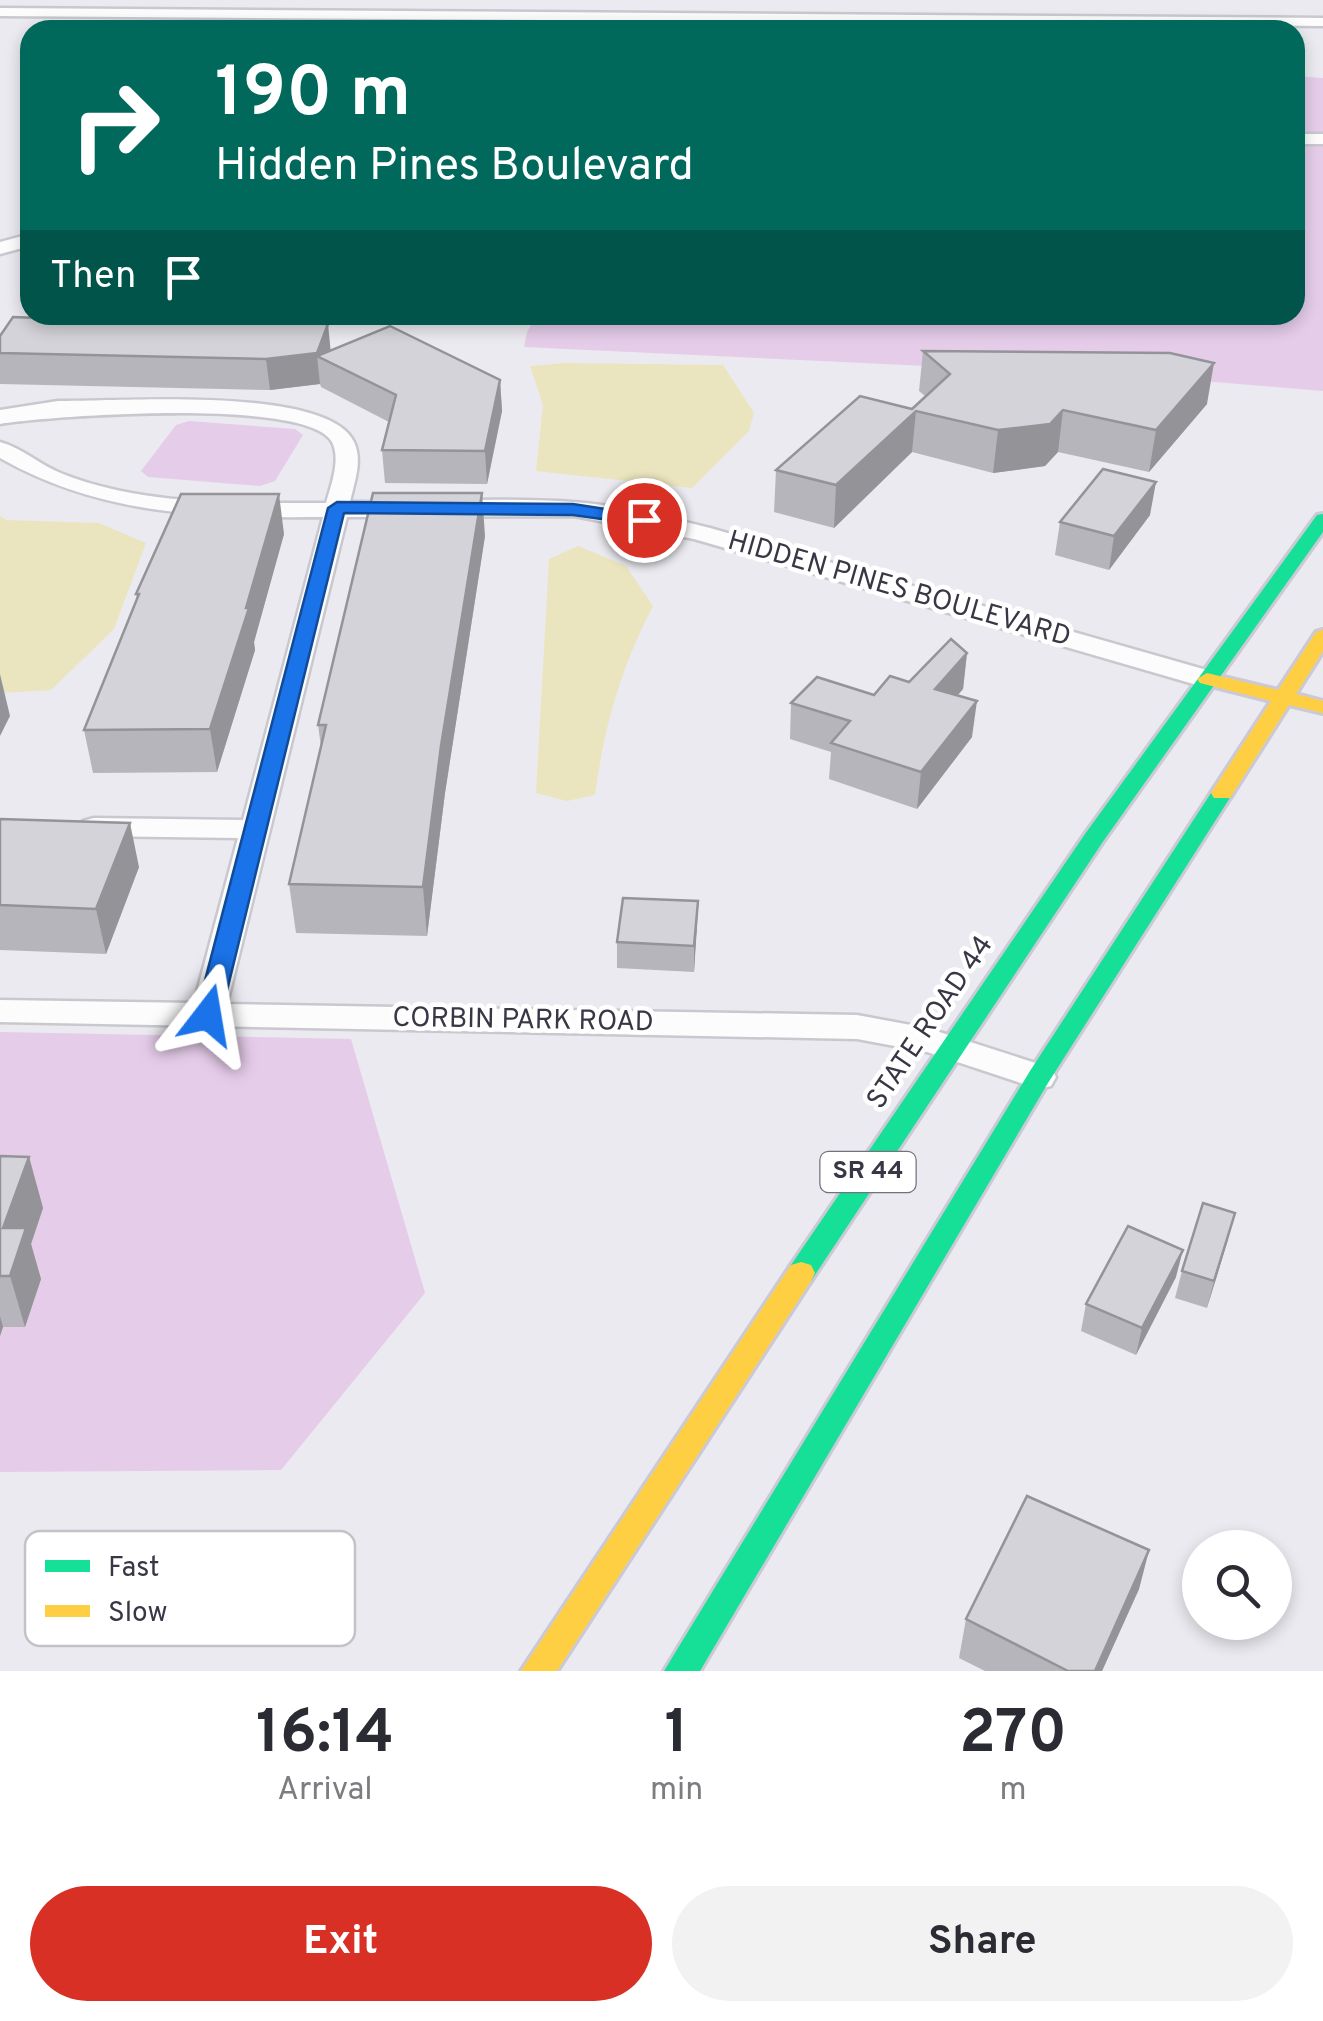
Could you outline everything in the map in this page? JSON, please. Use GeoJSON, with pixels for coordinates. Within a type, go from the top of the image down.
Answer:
{"type":"FeatureCollection","features":[{"type":"Feature","properties":{"kind":"main road","name":"STATE ROAD 44"},"geometry":{"type":"LineString","coordinates":[[538,1671],[952,1044],[1323,520]]}},
{"type":"Feature","properties":{"kind":"main road"},"geometry":{"type":"LineString","coordinates":[[681,1671],[1039,1078],[1323,636]]}},
{"type":"Feature","properties":{"kind":"main road"},"geometry":{"type":"LineString","coordinates":[[1207,679],[1323,707]]}},
{"type":"Feature","properties":{"kind":"street"},"geometry":{"type":"LineString","coordinates":[[0,12],[1058,20]]}},
{"type":"Feature","properties":{"kind":"street"},"geometry":{"type":"LineString","coordinates":[[0,417],[58,408],[263,409],[296,414],[327,426],[345,445],[347,455],[337,508],[208,1015]]}},
{"type":"Feature","properties":{"kind":"street","name":"HIDDEN PINES BOULEVARD"},"geometry":{"type":"LineString","coordinates":[[0,449],[54,480],[133,499],[232,508],[573,509],[644,520],[1207,679]]}},
{"type":"Feature","properties":{"kind":"street"},"geometry":{"type":"LineString","coordinates":[[59,827],[256,828]]}},
{"type":"Feature","properties":{"kind":"street","name":"CORBIN PARK ROAD"},"geometry":{"type":"LineString","coordinates":[[0,1012],[856,1027],[899,1031],[952,1044],[1039,1078]]}},
{"type":"Feature","properties":{"kind":"shaded area"},"geometry":{"type":"Polygon","coordinates":[[[1305,77],[1323,78],[1323,391],[1142,376],[524,347],[531,325],[1305,325],[1305,77]]]}},
{"type":"Feature","properties":{"kind":"shaded area"},"geometry":{"type":"Polygon","coordinates":[[[723,365],[754,413],[749,431],[692,488],[536,471],[543,405],[530,366],[723,365]]]}},
{"type":"Feature","properties":{"kind":"shaded area"},"geometry":{"type":"Polygon","coordinates":[[[189,421],[295,429],[303,435],[275,481],[260,486],[148,477],[141,471],[176,425],[189,421]]]}},
{"type":"Feature","properties":{"kind":"shaded area"},"geometry":{"type":"Polygon","coordinates":[[[0,516],[6,520],[99,523],[146,543],[114,629],[51,690],[0,693],[0,516]]]}},
{"type":"Feature","properties":{"kind":"shaded area"},"geometry":{"type":"Polygon","coordinates":[[[578,546],[626,566],[653,606],[615,698],[595,795],[567,801],[536,793],[549,559],[578,546]]]}},
{"type":"Feature","properties":{"kind":"shaded area"},"geometry":{"type":"Polygon","coordinates":[[[0,1032],[351,1039],[425,1293],[281,1470],[0,1472],[0,1032]]]}},
{"type":"Feature","properties":{"kind":"building"},"geometry":{"type":"Polygon","coordinates":[[[13,317],[20,317],[20,325],[328,325],[317,353],[266,359],[0,353],[0,336],[13,317]]]}},
{"type":"Feature","properties":{"kind":"building"},"geometry":{"type":"Polygon","coordinates":[[[390,326],[500,380],[485,451],[382,450],[396,395],[317,356],[390,326]]]}},
{"type":"Feature","properties":{"kind":"building"},"geometry":{"type":"Polygon","coordinates":[[[923,351],[1170,353],[1214,363],[1156,430],[1063,410],[1050,424],[998,430],[916,411],[836,485],[776,470],[860,396],[912,409],[950,374],[923,351]]]}},
{"type":"Feature","properties":{"kind":"building"},"geometry":{"type":"Polygon","coordinates":[[[1103,469],[1156,482],[1114,536],[1060,522],[1103,469]]]}},
{"type":"Feature","properties":{"kind":"building"},"geometry":{"type":"Polygon","coordinates":[[[373,493],[482,493],[441,746],[423,887],[289,884],[326,725],[318,725],[373,493]]]}},
{"type":"Feature","properties":{"kind":"building"},"geometry":{"type":"Polygon","coordinates":[[[181,494],[279,494],[249,608],[210,729],[84,730],[136,594],[181,494]]]}},
{"type":"Feature","properties":{"kind":"building"},"geometry":{"type":"Polygon","coordinates":[[[951,639],[967,653],[935,689],[977,701],[921,772],[831,743],[850,721],[791,703],[817,677],[874,695],[890,676],[909,682],[951,639]]]}},
{"type":"Feature","properties":{"kind":"building"},"geometry":{"type":"Polygon","coordinates":[[[0,819],[130,823],[96,909],[0,905],[0,819]]]}},
{"type":"Feature","properties":{"kind":"building"},"geometry":{"type":"Polygon","coordinates":[[[623,898],[698,901],[694,946],[617,942],[623,898]]]}},
{"type":"Feature","properties":{"kind":"building"},"geometry":{"type":"Polygon","coordinates":[[[0,1156],[29,1157],[3,1228],[26,1228],[10,1276],[0,1276],[0,1156]]]}},
{"type":"Feature","properties":{"kind":"building"},"geometry":{"type":"Polygon","coordinates":[[[1203,1203],[1235,1213],[1214,1281],[1182,1271],[1203,1203]]]}},
{"type":"Feature","properties":{"kind":"building"},"geometry":{"type":"Polygon","coordinates":[[[1128,1226],[1183,1250],[1142,1328],[1086,1304],[1128,1226]]]}},
{"type":"Feature","properties":{"kind":"building"},"geometry":{"type":"Polygon","coordinates":[[[1027,1496],[1149,1550],[1095,1671],[1068,1671],[966,1619],[1027,1496]]]}},
{"type":"Feature","properties":{"kind":"traffic: fast"},"geometry":{"type":"LineString","coordinates":[[801,1273],[1093,839],[1323,519]]}},
{"type":"Feature","properties":{"kind":"traffic: fast"},"geometry":{"type":"LineString","coordinates":[[681,1671],[1039,1077],[1222,793]]}},
{"type":"Feature","properties":{"kind":"traffic: slow"},"geometry":{"type":"LineString","coordinates":[[1222,793],[1323,636]]}},
{"type":"Feature","properties":{"kind":"traffic: slow"},"geometry":{"type":"LineString","coordinates":[[1207,679],[1323,707]]}},
{"type":"Feature","properties":{"kind":"traffic: slow"},"geometry":{"type":"LineString","coordinates":[[538,1671],[801,1273]]}},
{"type":"Feature","properties":{"kind":"route"},"geometry":{"type":"LineString","coordinates":[[208,1015],[337,508],[573,509],[644,520]]}}]}
